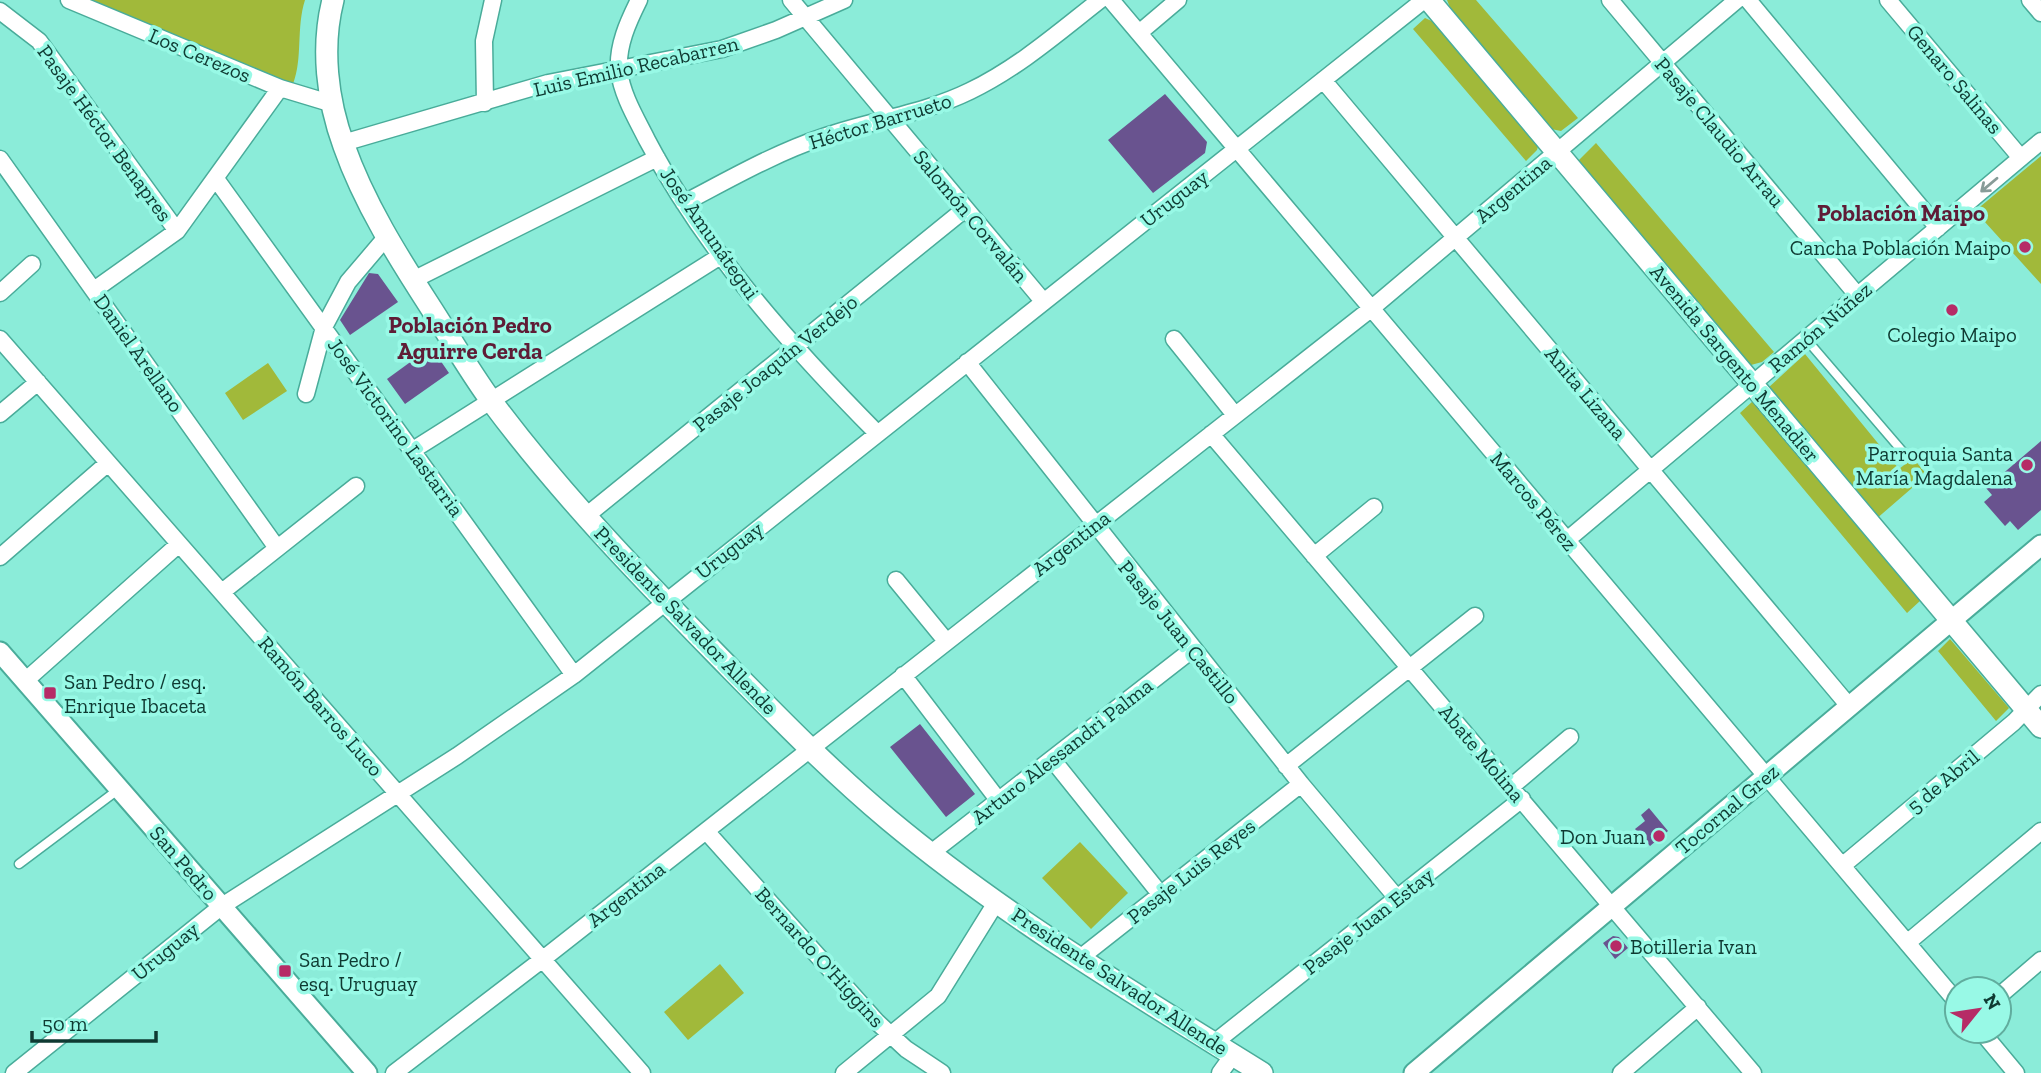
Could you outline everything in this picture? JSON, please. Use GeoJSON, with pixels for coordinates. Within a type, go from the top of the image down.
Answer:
{"type":"FeatureCollection","features":[{"type":"Feature","properties":{"kind":"main road","name":"Presidente Salvador Allende"},"geometry":{"type":"LineString","coordinates":[[333,0],[327,44],[333,104],[343,144],[413,280],[491,401],[586,516],[664,601],[809,749],[931,853],[1080,958],[1262,1073]]}},
{"type":"Feature","properties":{"kind":"main road","name":"Avenida Sargento Menadier"},"geometry":{"type":"LineString","coordinates":[[1427,0],[1951,619],[2033,702],[2041,727]]}},
{"type":"Feature","properties":{"kind":"street"},"geometry":{"type":"LineString","coordinates":[[0,10],[6,0]]}},
{"type":"Feature","properties":{"kind":"street","name":"Los Cerezos"},"geometry":{"type":"LineString","coordinates":[[69,0],[279,88],[333,104]]}},
{"type":"Feature","properties":{"kind":"street"},"geometry":{"type":"LineString","coordinates":[[485,103],[482,62],[493,0]]}},
{"type":"Feature","properties":{"kind":"street","name":"José Amunátegui"},"geometry":{"type":"LineString","coordinates":[[639,0],[621,43],[619,68],[627,98],[657,159],[684,203],[722,255],[795,347],[877,433]]}},
{"type":"Feature","properties":{"kind":"street","name":"Salomón Corvalán"},"geometry":{"type":"LineString","coordinates":[[791,0],[1043,301]]}},
{"type":"Feature","properties":{"kind":"street","name":"Luis Emilio Recabarren"},"geometry":{"type":"LineString","coordinates":[[343,144],[548,83],[722,49],[806,18],[844,0]]}},
{"type":"Feature","properties":{"kind":"street","name":"Héctor Barrueto"},"geometry":{"type":"LineString","coordinates":[[684,203],[796,147],[941,103],[991,80],[1101,0]]}},
{"type":"Feature","properties":{"kind":"street","name":"Marcos Pérez"},"geometry":{"type":"LineString","coordinates":[[1111,0],[1943,985]]}},
{"type":"Feature","properties":{"kind":"street"},"geometry":{"type":"LineString","coordinates":[[1139,33],[1178,0]]}},
{"type":"Feature","properties":{"kind":"street","name":"Uruguay"},"geometry":{"type":"LineString","coordinates":[[14,1073],[222,906],[398,794],[574,675],[1043,301],[1427,0]]}},
{"type":"Feature","properties":{"kind":"street","name":"Pasaje Claudio Arrau"},"geometry":{"type":"LineString","coordinates":[[1610,0],[1858,296]]}},
{"type":"Feature","properties":{"kind":"street","name":"Argentina"},"geometry":{"type":"LineString","coordinates":[[394,1073],[1372,308],[1737,0]]}},
{"type":"Feature","properties":{"kind":"street"},"geometry":{"type":"LineString","coordinates":[[1748,0],[1938,228]]}},
{"type":"Feature","properties":{"kind":"street","name":"Genaro Salinas"},"geometry":{"type":"LineString","coordinates":[[1888,0],[2021,158]]}},
{"type":"Feature","properties":{"kind":"street"},"geometry":{"type":"LineString","coordinates":[[2030,0],[2041,13]]}},
{"type":"Feature","properties":{"kind":"street","name":"Pasaje Héctor Benapres"},"geometry":{"type":"LineString","coordinates":[[0,10],[39,41],[177,231]]}},
{"type":"Feature","properties":{"kind":"street","name":"Anita Lizana"},"geometry":{"type":"LineString","coordinates":[[1323,80],[1849,706]]}},
{"type":"Feature","properties":{"kind":"street"},"geometry":{"type":"LineString","coordinates":[[94,290],[177,231],[279,88]]}},
{"type":"Feature","properties":{"kind":"street","name":"Ramón Núñez"},"geometry":{"type":"LineString","coordinates":[[1567,540],[2041,141]]}},
{"type":"Feature","properties":{"kind":"street","name":"Daniel Arellano"},"geometry":{"type":"LineString","coordinates":[[0,159],[276,548]]}},
{"type":"Feature","properties":{"kind":"street"},"geometry":{"type":"LineString","coordinates":[[413,280],[657,159]]}},
{"type":"Feature","properties":{"kind":"street","name":"José Victorino Lastarria"},"geometry":{"type":"LineString","coordinates":[[216,179],[574,675]]}},
{"type":"Feature","properties":{"kind":"street","name":"Pasaje Joaquín Verdejo"},"geometry":{"type":"LineString","coordinates":[[586,516],[965,209]]}},
{"type":"Feature","properties":{"kind":"street"},"geometry":{"type":"LineString","coordinates":[[306,394],[324,327],[348,282],[388,235]]}},
{"type":"Feature","properties":{"kind":"street"},"geometry":{"type":"LineString","coordinates":[[413,450],[722,255]]}},
{"type":"Feature","properties":{"kind":"street"},"geometry":{"type":"LineString","coordinates":[[0,293],[32,264]]}},
{"type":"Feature","properties":{"kind":"street","name":"Ramón Barros Luco"},"geometry":{"type":"LineString","coordinates":[[0,339],[642,1073]]}},
{"type":"Feature","properties":{"kind":"street"},"geometry":{"type":"LineString","coordinates":[[1174,340],[1235,415]]}},
{"type":"Feature","properties":{"kind":"street","name":"Pasaje Juan Castillo"},"geometry":{"type":"LineString","coordinates":[[967,362],[1286,766],[1397,898]]}},
{"type":"Feature","properties":{"kind":"street"},"geometry":{"type":"LineString","coordinates":[[0,414],[38,382]]}},
{"type":"Feature","properties":{"kind":"street","name":"Abate Molina"},"geometry":{"type":"LineString","coordinates":[[1211,434],[1753,1073]]}},
{"type":"Feature","properties":{"kind":"street"},"geometry":{"type":"LineString","coordinates":[[0,557],[108,463]]}},
{"type":"Feature","properties":{"kind":"street"},"geometry":{"type":"LineString","coordinates":[[222,592],[355,486]]}},
{"type":"Feature","properties":{"kind":"street"},"geometry":{"type":"LineString","coordinates":[[1314,555],[1374,507]]}},
{"type":"Feature","properties":{"kind":"street"},"geometry":{"type":"LineString","coordinates":[[25,681],[180,544]]}},
{"type":"Feature","properties":{"kind":"street","name":"Tocornal Grez"},"geometry":{"type":"LineString","coordinates":[[1414,1073],[2041,545]]}},
{"type":"Feature","properties":{"kind":"street"},"geometry":{"type":"LineString","coordinates":[[896,580],[946,641]]}},
{"type":"Feature","properties":{"kind":"street"},"geometry":{"type":"LineString","coordinates":[[1286,766],[1475,616]]}},
{"type":"Feature","properties":{"kind":"street","name":"Arturo Alessandri Palma"},"geometry":{"type":"LineString","coordinates":[[931,853],[1193,649]]}},
{"type":"Feature","properties":{"kind":"street","name":"San Pedro"},"geometry":{"type":"LineString","coordinates":[[0,652],[368,1073]]}},
{"type":"Feature","properties":{"kind":"street"},"geometry":{"type":"LineString","coordinates":[[903,675],[999,801]]}},
{"type":"Feature","properties":{"kind":"street","name":"5 de Abril"},"geometry":{"type":"LineString","coordinates":[[1842,866],[2033,702]]}},
{"type":"Feature","properties":{"kind":"street","name":"Pasaje Juan Estay"},"geometry":{"type":"LineString","coordinates":[[1214,1043],[1397,898],[1517,793],[1570,737]]}},
{"type":"Feature","properties":{"kind":"street"},"geometry":{"type":"LineString","coordinates":[[1052,759],[1161,895]]}},
{"type":"Feature","properties":{"kind":"street","name":"Pasaje Luis Reyes"},"geometry":{"type":"LineString","coordinates":[[1080,958],[1301,784]]}},
{"type":"Feature","properties":{"kind":"street","name":"Bernardo O'Higgins"},"geometry":{"type":"LineString","coordinates":[[706,831],[891,1036],[942,1073]]}},
{"type":"Feature","properties":{"kind":"street"},"geometry":{"type":"LineString","coordinates":[[1908,943],[2041,831]]}},
{"type":"Feature","properties":{"kind":"street"},"geometry":{"type":"LineString","coordinates":[[844,1073],[943,990],[997,901]]}},
{"type":"Feature","properties":{"kind":"street"},"geometry":{"type":"LineString","coordinates":[[2013,984],[2041,960]]}},
{"type":"Feature","properties":{"kind":"street"},"geometry":{"type":"LineString","coordinates":[[1621,1073],[1698,1007]]}},
{"type":"Feature","properties":{"kind":"street"},"geometry":{"type":"LineString","coordinates":[[1993,1045],[2016,1073]]}},
{"type":"Feature","properties":{"kind":"street"},"geometry":{"type":"LineString","coordinates":[[1220,1073],[1233,1055]]}},
{"type":"Feature","properties":{"kind":"lane"},"geometry":{"type":"LineString","coordinates":[[1806,339],[1903,452]]}},
{"type":"Feature","properties":{"kind":"lane"},"geometry":{"type":"LineString","coordinates":[[19,864],[119,789]]}},
{"type":"Feature","properties":{"kind":"green space"},"geometry":{"type":"Polygon","coordinates":[[[88,0],[305,0],[298,64],[293,84],[88,0]]]}},
{"type":"Feature","properties":{"kind":"green space"},"geometry":{"type":"Polygon","coordinates":[[[1447,0],[1476,0],[1578,118],[1561,131],[1551,129],[1451,10],[1447,0]]]}},
{"type":"Feature","properties":{"kind":"green space"},"geometry":{"type":"Polygon","coordinates":[[[1425,18],[1436,23],[1539,143],[1537,150],[1526,161],[1413,29],[1425,18]]]}},
{"type":"Feature","properties":{"kind":"green space"},"geometry":{"type":"Polygon","coordinates":[[[1596,143],[1774,352],[1762,362],[1751,365],[1578,161],[1596,143]]]}},
{"type":"Feature","properties":{"kind":"green space","name":"Cancha Población Maipo"},"geometry":{"type":"Polygon","coordinates":[[[2041,156],[2041,284],[1975,211],[2041,156]]]}},
{"type":"Feature","properties":{"kind":"green space"},"geometry":{"type":"Polygon","coordinates":[[[1805,354],[1899,469],[1913,458],[1927,475],[1875,520],[1768,388],[1805,354]]]}},
{"type":"Feature","properties":{"kind":"green space"},"geometry":{"type":"Polygon","coordinates":[[[268,363],[287,391],[243,420],[225,393],[268,363]]]}},
{"type":"Feature","properties":{"kind":"green space"},"geometry":{"type":"Polygon","coordinates":[[[1753,401],[1921,600],[1907,613],[1740,413],[1753,401]]]}},
{"type":"Feature","properties":{"kind":"green space"},"geometry":{"type":"Polygon","coordinates":[[[1950,639],[2009,708],[1996,721],[1938,651],[1950,639]]]}},
{"type":"Feature","properties":{"kind":"green space"},"geometry":{"type":"Polygon","coordinates":[[[1080,842],[1128,893],[1091,929],[1042,878],[1080,842]]]}},
{"type":"Feature","properties":{"kind":"green space"},"geometry":{"type":"Polygon","coordinates":[[[720,964],[744,993],[688,1040],[664,1012],[720,964]]]}},
{"type":"Feature","properties":{"kind":"building"},"geometry":{"type":"Polygon","coordinates":[[[1165,94],[1207,142],[1205,153],[1153,193],[1108,140],[1165,94]]]}},
{"type":"Feature","properties":{"kind":"building"},"geometry":{"type":"Polygon","coordinates":[[[369,273],[378,274],[398,302],[350,335],[340,320],[369,273]]]}},
{"type":"Feature","properties":{"kind":"building"},"geometry":{"type":"Polygon","coordinates":[[[431,347],[449,373],[405,404],[387,379],[431,347]]]}},
{"type":"Feature","properties":{"kind":"building","name":"Parroquia Santa María Magdalena"},"geometry":{"type":"Polygon","coordinates":[[[2041,441],[2041,510],[2018,530],[2010,521],[2005,526],[1984,502],[1992,495],[1986,488],[2041,441]]]}},
{"type":"Feature","properties":{"kind":"building"},"geometry":{"type":"Polygon","coordinates":[[[920,724],[975,794],[946,817],[890,747],[920,724]]]}},
{"type":"Feature","properties":{"kind":"building"},"geometry":{"type":"Polygon","coordinates":[[[1649,808],[1668,831],[1650,846],[1635,829],[1645,821],[1641,815],[1649,808]]]}},
{"type":"Feature","properties":{"kind":"building","name":"Botilleria Ivan"},"geometry":{"type":"Polygon","coordinates":[[[1613,936],[1619,937],[1628,948],[1615,959],[1603,943],[1613,936]]]}},
{"type":"Feature","properties":{"kind":"place","name":"Cancha Población Maipo"},"geometry":{"type":"Point","coordinates":[2025,247]}},
{"type":"Feature","properties":{"kind":"place","name":"Colegio Maipo"},"geometry":{"type":"Point","coordinates":[1952,310]}},
{"type":"Feature","properties":{"kind":"place","name":"Parroquia Santa María Magdalena"},"geometry":{"type":"Point","coordinates":[2027,465]}},
{"type":"Feature","properties":{"kind":"place","name":"San Pedro / esq. Enrique Ibaceta"},"geometry":{"type":"Point","coordinates":[50,693]}},
{"type":"Feature","properties":{"kind":"place","name":"Don Juan"},"geometry":{"type":"Point","coordinates":[1659,836]}},
{"type":"Feature","properties":{"kind":"place","name":"Botilleria Ivan"},"geometry":{"type":"Point","coordinates":[1616,946]}},
{"type":"Feature","properties":{"kind":"place","name":"San Pedro / esq. Uruguay"},"geometry":{"type":"Point","coordinates":[285,971]}},
{"type":"Feature","properties":{"kind":"district","name":"Población Maipo"},"geometry":{"type":"Point","coordinates":[1901,213]}},
{"type":"Feature","properties":{"kind":"district","name":"Población Pedro Aguirre Cerda"},"geometry":{"type":"Point","coordinates":[470,338]}}]}
